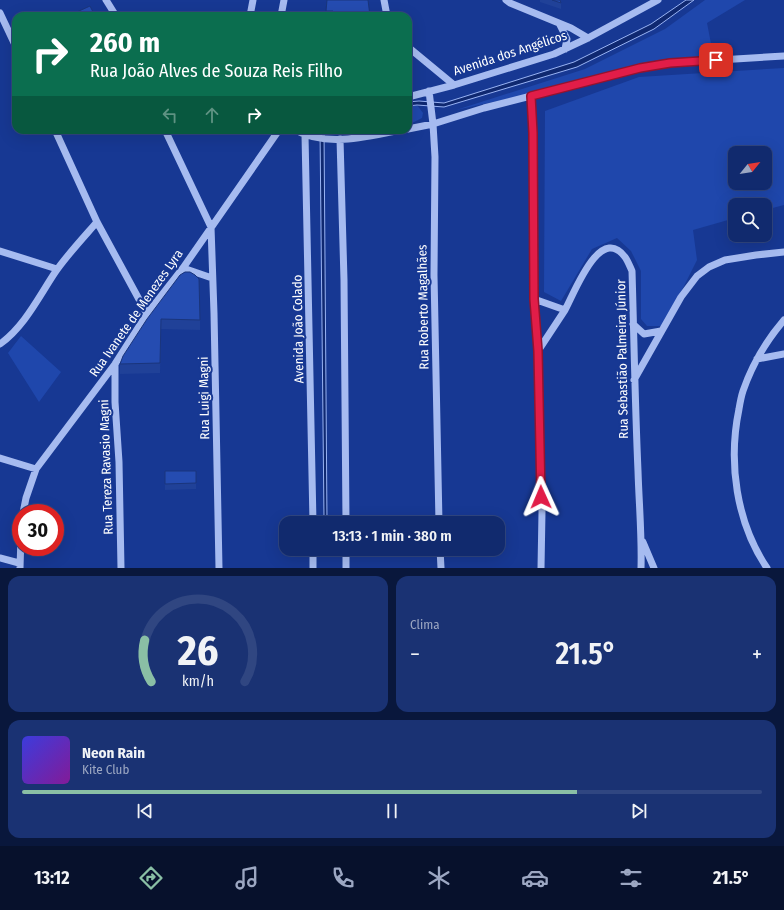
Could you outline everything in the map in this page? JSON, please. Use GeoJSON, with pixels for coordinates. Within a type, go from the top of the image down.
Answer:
{"type":"FeatureCollection","features":[{"type":"Feature","properties":{"kind":"street"},"geometry":{"type":"LineString","coordinates":[[106,0],[114,12]]}},
{"type":"Feature","properties":{"kind":"street"},"geometry":{"type":"LineString","coordinates":[[251,12],[253,0]]}},
{"type":"Feature","properties":{"kind":"street"},"geometry":{"type":"LineString","coordinates":[[282,12],[284,0]]}},
{"type":"Feature","properties":{"kind":"street"},"geometry":{"type":"LineString","coordinates":[[384,0],[386,12]]}},
{"type":"Feature","properties":{"kind":"street"},"geometry":{"type":"LineString","coordinates":[[506,0],[571,28],[588,38]]}},
{"type":"Feature","properties":{"kind":"street","name":"Avenida dos Angélicos"},"geometry":{"type":"LineString","coordinates":[[412,96],[454,85],[566,49],[658,0]]}},
{"type":"Feature","properties":{"kind":"street"},"geometry":{"type":"LineString","coordinates":[[0,13],[12,38]]}},
{"type":"Feature","properties":{"kind":"street"},"geometry":{"type":"LineString","coordinates":[[560,24],[568,39],[566,49]]}},
{"type":"Feature","properties":{"kind":"street"},"geometry":{"type":"LineString","coordinates":[[412,50],[454,85]]}},
{"type":"Feature","properties":{"kind":"street"},"geometry":{"type":"LineString","coordinates":[[412,128],[434,124],[484,108],[655,65],[784,56]]}},
{"type":"Feature","properties":{"kind":"street","name":"Rua Roberto Magalhães"},"geometry":{"type":"LineString","coordinates":[[429,91],[434,124],[436,157],[434,275],[439,516]]}},
{"type":"Feature","properties":{"kind":"street"},"geometry":{"type":"LineString","coordinates":[[531,96],[533,133],[534,299],[538,351],[542,512],[541,568]]}},
{"type":"Feature","properties":{"kind":"street"},"geometry":{"type":"LineString","coordinates":[[57,134],[97,222],[147,314]]}},
{"type":"Feature","properties":{"kind":"street"},"geometry":{"type":"LineString","coordinates":[[167,134],[210,227]]}},
{"type":"Feature","properties":{"kind":"street","name":"Rua Ivanete de Menezes Lyra"},"geometry":{"type":"LineString","coordinates":[[25,504],[36,469],[115,364],[147,314],[183,268],[210,227],[276,134]]}},
{"type":"Feature","properties":{"kind":"street"},"geometry":{"type":"LineString","coordinates":[[305,135],[327,140],[374,134]]}},
{"type":"Feature","properties":{"kind":"street","name":"Avenida João Colado"},"geometry":{"type":"LineString","coordinates":[[305,135],[313,516]]}},
{"type":"Feature","properties":{"kind":"street"},"geometry":{"type":"LineString","coordinates":[[340,139],[344,280],[346,516]]}},
{"type":"Feature","properties":{"kind":"street"},"geometry":{"type":"LineString","coordinates":[[0,344],[8,338],[21,323],[57,269],[97,222]]}},
{"type":"Feature","properties":{"kind":"street","name":"Rua Luigi Magni"},"geometry":{"type":"LineString","coordinates":[[210,227],[214,313],[219,568]]}},
{"type":"Feature","properties":{"kind":"street","name":"Rua Sebastião Palmeira Júnior"},"geometry":{"type":"LineString","coordinates":[[565,310],[589,263],[596,255],[604,250],[612,248],[619,251],[626,258],[632,271],[634,380],[639,513],[642,538],[641,568]]}},
{"type":"Feature","properties":{"kind":"street"},"geometry":{"type":"LineString","coordinates":[[1,251],[57,269]]}},
{"type":"Feature","properties":{"kind":"street"},"geometry":{"type":"LineString","coordinates":[[634,380],[681,297],[697,276],[709,267],[725,260],[784,252]]}},
{"type":"Feature","properties":{"kind":"street"},"geometry":{"type":"LineString","coordinates":[[183,268],[212,278]]}},
{"type":"Feature","properties":{"kind":"street"},"geometry":{"type":"LineString","coordinates":[[534,299],[565,310],[538,351]]}},
{"type":"Feature","properties":{"kind":"street"},"geometry":{"type":"LineString","coordinates":[[633,324],[644,334],[661,332]]}},
{"type":"Feature","properties":{"kind":"street"},"geometry":{"type":"LineString","coordinates":[[767,568],[758,554],[743,517],[734,472],[736,427],[742,392],[757,359],[783,325]]}},
{"type":"Feature","properties":{"kind":"street"},"geometry":{"type":"LineString","coordinates":[[757,359],[784,354]]}},
{"type":"Feature","properties":{"kind":"street","name":"Rua Tereza Ravasio Magni"},"geometry":{"type":"LineString","coordinates":[[115,364],[121,568]]}},
{"type":"Feature","properties":{"kind":"street"},"geometry":{"type":"LineString","coordinates":[[0,458],[36,469]]}},
{"type":"Feature","properties":{"kind":"street"},"geometry":{"type":"LineString","coordinates":[[642,538],[654,568]]}},
{"type":"Feature","properties":{"kind":"street"},"geometry":{"type":"LineString","coordinates":[[313,556],[313,568]]}},
{"type":"Feature","properties":{"kind":"street"},"geometry":{"type":"LineString","coordinates":[[346,556],[346,568]]}},
{"type":"Feature","properties":{"kind":"street"},"geometry":{"type":"LineString","coordinates":[[440,556],[441,568]]}},
{"type":"Feature","properties":{"kind":"street"},"geometry":{"type":"LineString","coordinates":[[0,558],[20,565]]}},
{"type":"Feature","properties":{"kind":"shaded area"},"geometry":{"type":"Polygon","coordinates":[[[686,0],[694,0],[654,29],[577,67],[444,107],[412,106],[412,102],[419,101],[444,103],[574,62],[651,24],[686,0]]]}},
{"type":"Feature","properties":{"kind":"shaded area"},"geometry":{"type":"Polygon","coordinates":[[[705,0],[745,0],[707,23],[713,54],[456,110],[585,69],[665,29],[705,0]]]}},
{"type":"Feature","properties":{"kind":"shaded area"},"geometry":{"type":"Polygon","coordinates":[[[784,68],[784,205],[772,208],[772,198],[728,198],[728,220],[693,230],[697,260],[664,326],[647,326],[641,319],[641,271],[631,251],[617,238],[592,249],[561,301],[544,292],[545,111],[639,77],[784,68]]]}},
{"type":"Feature","properties":{"kind":"shaded area"},"geometry":{"type":"Polygon","coordinates":[[[417,105],[423,113],[422,118],[412,123],[412,106],[417,105]]]}},
{"type":"Feature","properties":{"kind":"shaded area"},"geometry":{"type":"Polygon","coordinates":[[[320,134],[324,134],[327,516],[324,516],[320,134]]]}},
{"type":"Feature","properties":{"kind":"shaded area"},"geometry":{"type":"Polygon","coordinates":[[[21,336],[61,372],[39,402],[8,353],[21,336]]]}},
{"type":"Feature","properties":{"kind":"building"},"geometry":{"type":"Polygon","coordinates":[[[327,0],[368,0],[370,12],[333,12],[326,11],[327,0]]]}},
{"type":"Feature","properties":{"kind":"building"},"geometry":{"type":"Polygon","coordinates":[[[552,0],[560,0],[561,3],[552,0]]]}},
{"type":"Feature","properties":{"kind":"building"},"geometry":{"type":"Polygon","coordinates":[[[90,6],[93,12],[77,12],[90,6]]]}},
{"type":"Feature","properties":{"kind":"building"},"geometry":{"type":"Polygon","coordinates":[[[185,272],[190,272],[199,279],[200,320],[161,319],[160,363],[120,364],[123,356],[147,319],[180,275],[185,272]]]}},
{"type":"Feature","properties":{"kind":"building"},"geometry":{"type":"Polygon","coordinates":[[[165,471],[196,471],[196,483],[165,484],[165,471]]]}},
{"type":"Feature","properties":{"kind":"route"},"geometry":{"type":"LineString","coordinates":[[541,497],[538,351],[534,299],[533,133],[531,96],[640,68],[670,63],[716,60]]}}]}
